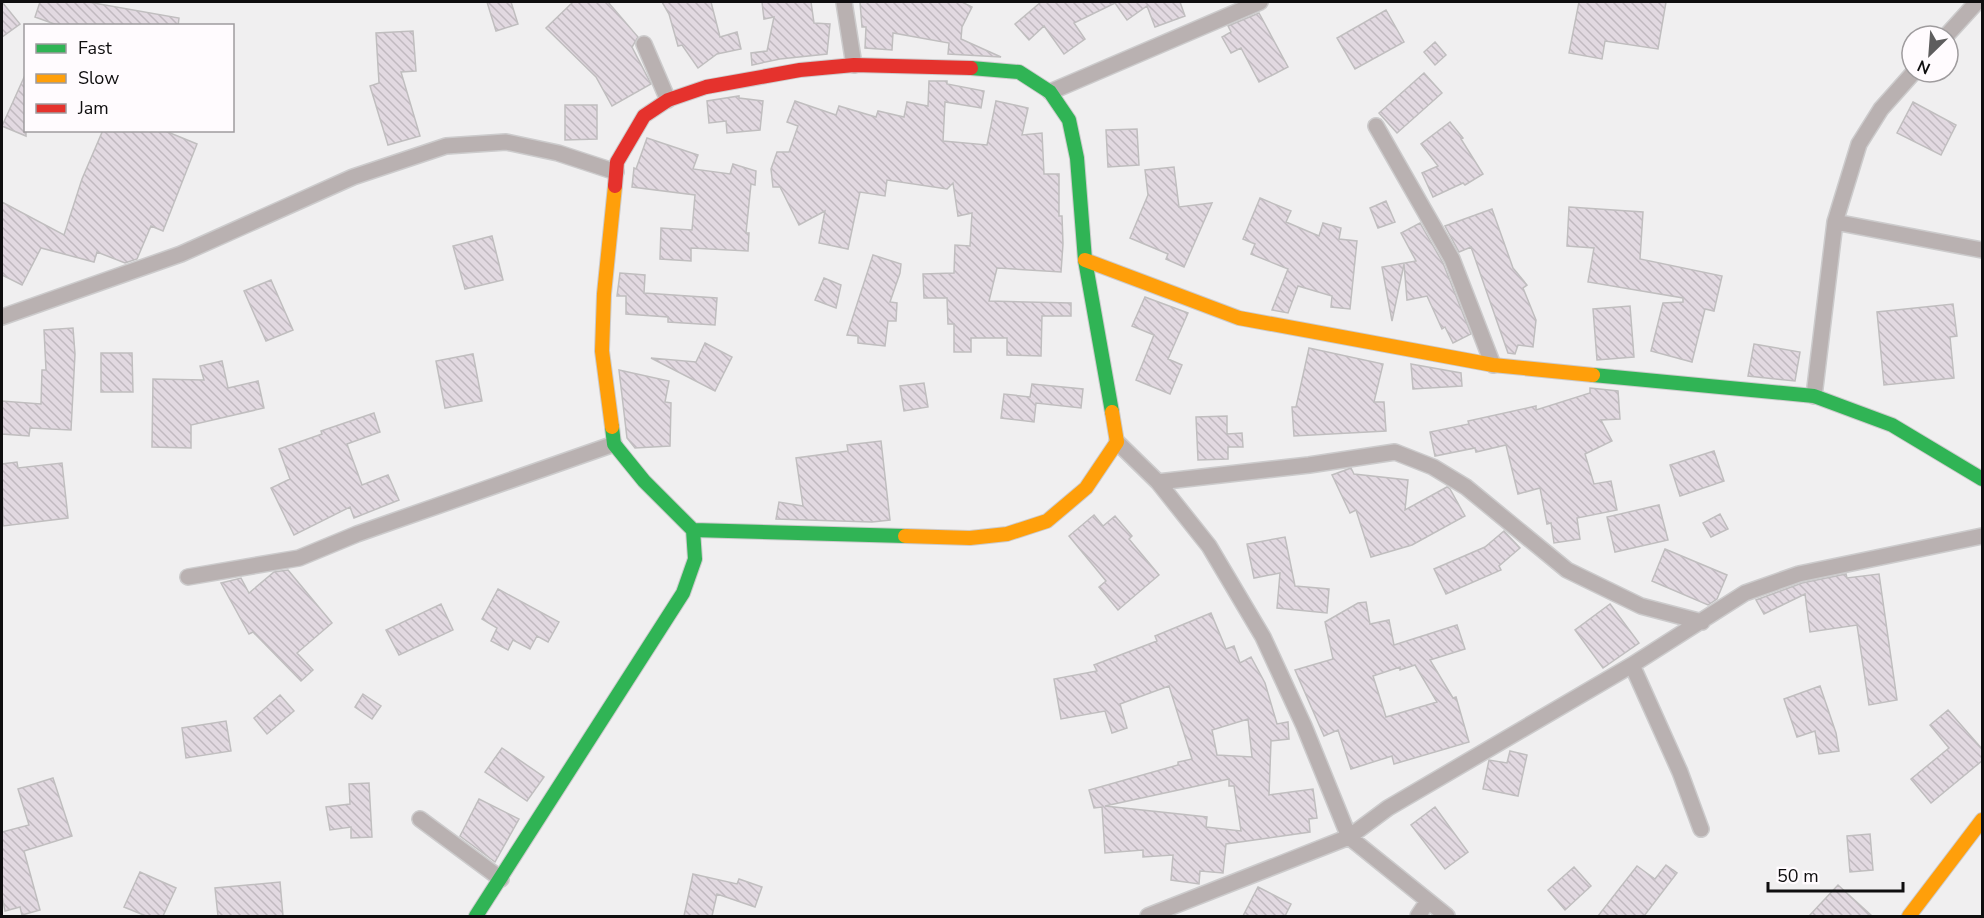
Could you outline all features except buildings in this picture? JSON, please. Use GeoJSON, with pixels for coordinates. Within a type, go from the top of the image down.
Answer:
{"type":"FeatureCollection","features":[{"type":"Feature","properties":{"kind":"street"},"geometry":{"type":"LineString","coordinates":[[843,2],[854,65]]}},
{"type":"Feature","properties":{"kind":"street"},"geometry":{"type":"LineString","coordinates":[[1050,92],[1260,2]]}},
{"type":"Feature","properties":{"kind":"street"},"geometry":{"type":"LineString","coordinates":[[1957,24],[1976,2]]}},
{"type":"Feature","properties":{"kind":"street"},"geometry":{"type":"LineString","coordinates":[[644,44],[668,100]]}},
{"type":"Feature","properties":{"kind":"street"},"geometry":{"type":"LineString","coordinates":[[476,916],[683,593],[695,559],[693,530],[644,481],[614,444],[602,351],[604,294],[617,162],[644,117],[668,100],[706,87],[800,70],[854,65],[1019,72],[1050,92],[1069,120],[1077,158],[1085,260],[1117,442],[1158,482],[1209,546],[1263,637],[1304,726],[1349,837],[1447,916]]}},
{"type":"Feature","properties":{"kind":"street"},"geometry":{"type":"LineString","coordinates":[[1814,396],[1836,222],[1859,144],[1881,109],[1903,84]]}},
{"type":"Feature","properties":{"kind":"street"},"geometry":{"type":"LineString","coordinates":[[1376,126],[1452,259],[1493,364]]}},
{"type":"Feature","properties":{"kind":"street"},"geometry":{"type":"LineString","coordinates":[[2,317],[181,254],[353,177],[446,146],[506,142],[558,153],[616,172]]}},
{"type":"Feature","properties":{"kind":"street"},"geometry":{"type":"LineString","coordinates":[[1836,222],[1983,250]]}},
{"type":"Feature","properties":{"kind":"street"},"geometry":{"type":"LineString","coordinates":[[1085,260],[1239,318],[1493,364],[1814,396],[1892,425],[1983,479]]}},
{"type":"Feature","properties":{"kind":"street"},"geometry":{"type":"LineString","coordinates":[[693,530],[970,538],[1007,534],[1047,521],[1086,488],[1117,442]]}},
{"type":"Feature","properties":{"kind":"street"},"geometry":{"type":"LineString","coordinates":[[188,577],[299,558],[357,534],[614,444]]}},
{"type":"Feature","properties":{"kind":"street"},"geometry":{"type":"LineString","coordinates":[[1158,482],[1309,465],[1395,452],[1433,467],[1466,487],[1567,570],[1641,606],[1702,622]]}},
{"type":"Feature","properties":{"kind":"street"},"geometry":{"type":"LineString","coordinates":[[1148,916],[1349,837],[1388,808],[1632,665],[1745,593],[1799,573],[1983,536]]}},
{"type":"Feature","properties":{"kind":"street"},"geometry":{"type":"LineString","coordinates":[[1632,665],[1680,772],[1701,829]]}},
{"type":"Feature","properties":{"kind":"street"},"geometry":{"type":"LineString","coordinates":[[420,819],[501,879]]}},
{"type":"Feature","properties":{"kind":"street"},"geometry":{"type":"LineString","coordinates":[[1909,916],[1983,820]]}},
{"type":"Feature","properties":{"kind":"street"},"geometry":{"type":"LineString","coordinates":[[1418,916],[1428,901]]}},
{"type":"Feature","properties":{"kind":"traffic: fast"},"geometry":{"type":"LineString","coordinates":[[971,68],[1019,72],[1050,92],[1069,120],[1077,158],[1085,260],[1112,412]]}},
{"type":"Feature","properties":{"kind":"traffic: fast"},"geometry":{"type":"LineString","coordinates":[[1593,375],[1814,396],[1892,425],[1982,479]]}},
{"type":"Feature","properties":{"kind":"traffic: fast"},"geometry":{"type":"LineString","coordinates":[[476,916],[683,593],[695,559],[693,530],[644,481],[614,444],[612,427]]}},
{"type":"Feature","properties":{"kind":"traffic: fast"},"geometry":{"type":"LineString","coordinates":[[693,530],[905,536]]}},
{"type":"Feature","properties":{"kind":"traffic: slow"},"geometry":{"type":"LineString","coordinates":[[612,427],[602,351],[604,294],[615,186]]}},
{"type":"Feature","properties":{"kind":"traffic: slow"},"geometry":{"type":"LineString","coordinates":[[1085,260],[1239,318],[1493,365],[1593,375]]}},
{"type":"Feature","properties":{"kind":"traffic: slow"},"geometry":{"type":"LineString","coordinates":[[905,536],[970,538],[1007,534],[1047,521],[1086,488],[1117,442],[1112,412]]}},
{"type":"Feature","properties":{"kind":"traffic: slow"},"geometry":{"type":"LineString","coordinates":[[1909,916],[1982,820]]}},
{"type":"Feature","properties":{"kind":"traffic: jam"},"geometry":{"type":"LineString","coordinates":[[615,186],[617,162],[644,116],[668,100],[706,87],[800,70],[854,65],[971,68]]}}]}
